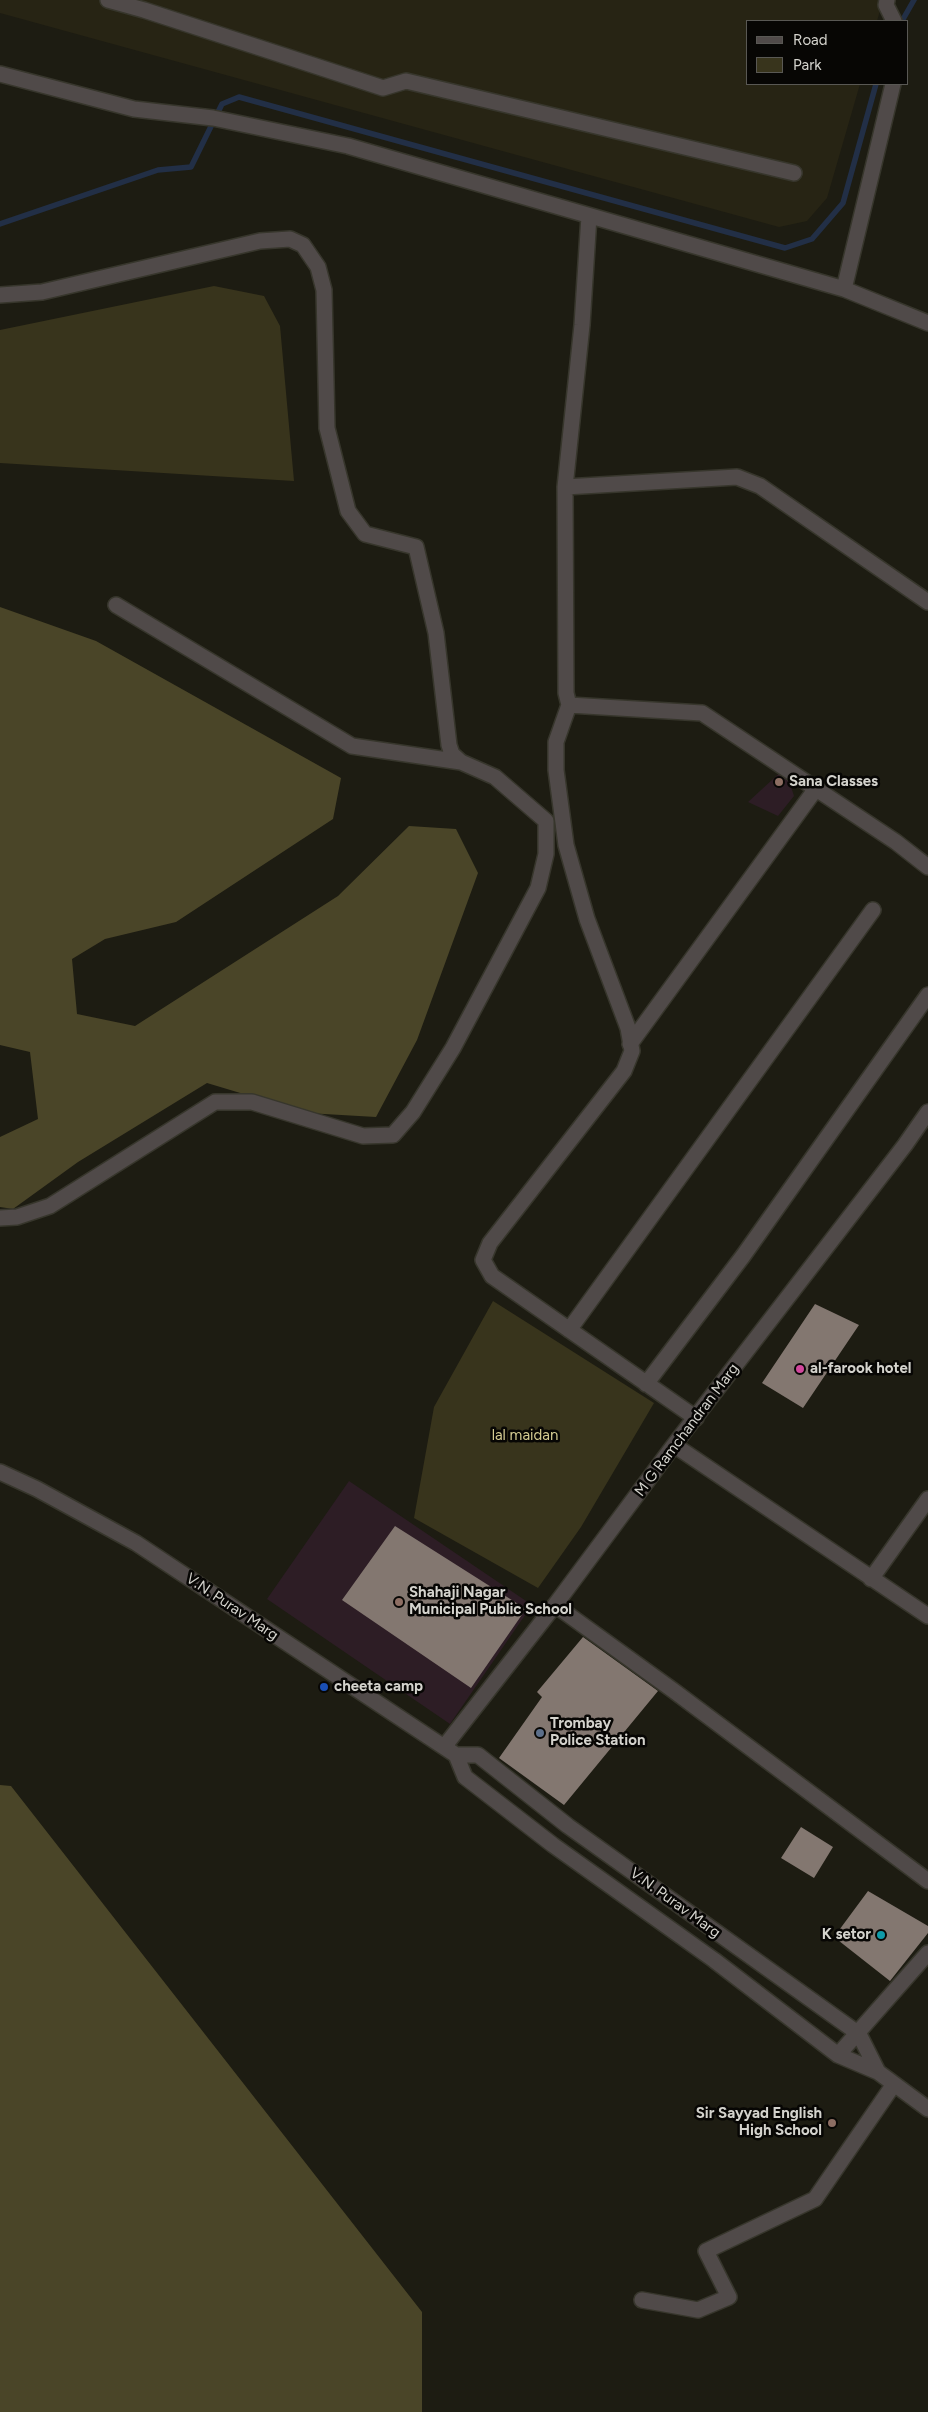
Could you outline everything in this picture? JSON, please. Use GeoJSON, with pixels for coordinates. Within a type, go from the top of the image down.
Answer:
{"type":"FeatureCollection","features":[{"type":"Feature","properties":{"kind":"street"},"geometry":{"type":"LineString","coordinates":[[108,0],[383,88],[406,81],[794,173]]}},
{"type":"Feature","properties":{"kind":"street"},"geometry":{"type":"LineString","coordinates":[[887,0],[886,5],[894,20]]}},
{"type":"Feature","properties":{"kind":"street"},"geometry":{"type":"LineString","coordinates":[[0,74],[134,109],[213,118],[348,146],[844,289],[928,323]]}},
{"type":"Feature","properties":{"kind":"street"},"geometry":{"type":"LineString","coordinates":[[844,289],[893,85]]}},
{"type":"Feature","properties":{"kind":"street"},"geometry":{"type":"LineString","coordinates":[[589,216],[582,325],[565,487],[566,693],[570,705],[556,742],[556,770],[566,845],[587,919],[628,1028],[632,1051],[624,1071],[490,1243],[483,1260],[492,1276],[696,1418]]}},
{"type":"Feature","properties":{"kind":"street"},"geometry":{"type":"LineString","coordinates":[[0,295],[42,292],[260,241],[290,238],[303,245],[318,267],[324,290],[327,428],[348,511],[365,534],[416,547],[436,633],[449,745],[452,754],[461,762]]}},
{"type":"Feature","properties":{"kind":"street"},"geometry":{"type":"LineString","coordinates":[[565,487],[737,477],[760,486],[928,602]]}},
{"type":"Feature","properties":{"kind":"street"},"geometry":{"type":"LineString","coordinates":[[0,1218],[17,1217],[50,1206],[215,1102],[252,1102],[363,1136],[393,1135],[412,1112],[453,1048],[538,888],[546,854],[546,821],[495,777],[461,762],[352,746],[116,605]]}},
{"type":"Feature","properties":{"kind":"street"},"geometry":{"type":"LineString","coordinates":[[570,705],[702,713],[815,790],[896,842],[928,867]]}},
{"type":"Feature","properties":{"kind":"street"},"geometry":{"type":"LineString","coordinates":[[630,1044],[815,790]]}},
{"type":"Feature","properties":{"kind":"street"},"geometry":{"type":"LineString","coordinates":[[569,1330],[873,910]]}},
{"type":"Feature","properties":{"kind":"street"},"geometry":{"type":"LineString","coordinates":[[646,1384],[743,1256],[928,995]]}},
{"type":"Feature","properties":{"kind":"street","name":"M G Ramchandran Marg"},"geometry":{"type":"LineString","coordinates":[[450,1751],[555,1605],[674,1445],[905,1145],[928,1112]]}},
{"type":"Feature","properties":{"kind":"street"},"geometry":{"type":"LineString","coordinates":[[674,1445],[928,1616]]}},
{"type":"Feature","properties":{"kind":"street","name":"V.N. Purav Marg"},"geometry":{"type":"LineString","coordinates":[[0,1472],[37,1489],[136,1543],[450,1751],[478,1755],[568,1826],[859,2034],[878,2072]]}},
{"type":"Feature","properties":{"kind":"street"},"geometry":{"type":"LineString","coordinates":[[871,1579],[928,1499]]}},
{"type":"Feature","properties":{"kind":"street"},"geometry":{"type":"LineString","coordinates":[[555,1605],[674,1691],[928,1881]]}},
{"type":"Feature","properties":{"kind":"street","name":"V.N. Purav Marg"},"geometry":{"type":"LineString","coordinates":[[450,1751],[465,1777],[553,1845],[714,1960],[838,2055],[878,2072],[928,2109]]}},
{"type":"Feature","properties":{"kind":"street"},"geometry":{"type":"LineString","coordinates":[[553,1845],[568,1826]]}},
{"type":"Feature","properties":{"kind":"street"},"geometry":{"type":"LineString","coordinates":[[714,1960],[727,1940]]}},
{"type":"Feature","properties":{"kind":"street"},"geometry":{"type":"LineString","coordinates":[[838,2055],[859,2034],[928,1953]]}},
{"type":"Feature","properties":{"kind":"street"},"geometry":{"type":"LineString","coordinates":[[642,2300],[698,2310],[729,2297],[706,2251],[815,2198],[894,2084]]}},
{"type":"Feature","properties":{"kind":"shaded area"},"geometry":{"type":"Polygon","coordinates":[[[0,0],[883,0],[877,20],[746,20],[746,85],[860,85],[827,198],[807,221],[779,227],[0,13],[0,0]]]}},
{"type":"Feature","properties":{"kind":"shaded area"},"geometry":{"type":"Polygon","coordinates":[[[0,607],[96,641],[341,778],[333,819],[176,922],[105,939],[72,959],[77,1014],[135,1026],[338,896],[409,826],[456,829],[478,873],[417,1040],[376,1117],[307,1113],[207,1083],[78,1162],[13,1209],[0,1207],[0,1137],[38,1119],[30,1052],[0,1045],[0,607]]]}},
{"type":"Feature","properties":{"kind":"shaded area","name":"Sana Classes"},"geometry":{"type":"Polygon","coordinates":[[[785,768],[794,796],[778,816],[748,802],[785,768]]]}},
{"type":"Feature","properties":{"kind":"shaded area","name":"Shahaji Nagar Municipal Public School"},"geometry":{"type":"Polygon","coordinates":[[[349,1481],[532,1605],[450,1724],[267,1599],[349,1481]]]}},
{"type":"Feature","properties":{"kind":"shaded area"},"geometry":{"type":"Polygon","coordinates":[[[0,1785],[11,1786],[422,2312],[422,2412],[0,2412],[0,1785]]]}},
{"type":"Feature","properties":{"kind":"green space"},"geometry":{"type":"Polygon","coordinates":[[[214,286],[264,296],[280,326],[294,481],[0,463],[0,330],[214,286]]]}},
{"type":"Feature","properties":{"kind":"green space","name":"lal maidan"},"geometry":{"type":"Polygon","coordinates":[[[493,1301],[654,1403],[581,1527],[538,1588],[414,1518],[434,1407],[493,1301]]]}},
{"type":"Feature","properties":{"kind":"building","name":"al-farook hotel"},"geometry":{"type":"Polygon","coordinates":[[[815,1304],[859,1325],[803,1408],[762,1383],[815,1304]]]}},
{"type":"Feature","properties":{"kind":"building"},"geometry":{"type":"Polygon","coordinates":[[[395,1526],[526,1609],[471,1688],[342,1600],[395,1526]]]}},
{"type":"Feature","properties":{"kind":"building"},"geometry":{"type":"Polygon","coordinates":[[[583,1637],[658,1691],[564,1805],[499,1758],[542,1697],[537,1692],[583,1637]]]}},
{"type":"Feature","properties":{"kind":"building"},"geometry":{"type":"Polygon","coordinates":[[[801,1827],[833,1847],[814,1878],[781,1858],[801,1827]]]}},
{"type":"Feature","properties":{"kind":"building","name":"K setor"},"geometry":{"type":"Polygon","coordinates":[[[868,1891],[928,1926],[928,1933],[890,1981],[834,1937],[868,1891]]]}},
{"type":"Feature","properties":{"kind":"waterway"},"geometry":{"type":"LineString","coordinates":[[903,20],[914,0]]}},
{"type":"Feature","properties":{"kind":"waterway"},"geometry":{"type":"LineString","coordinates":[[0,224],[158,170],[191,167],[222,104],[239,97],[785,248],[812,239],[843,203],[876,85]]}},
{"type":"Feature","properties":{"kind":"place","name":"Sana Classes"},"geometry":{"type":"Point","coordinates":[779,782]}},
{"type":"Feature","properties":{"kind":"place","name":"al-farook hotel"},"geometry":{"type":"Point","coordinates":[800,1369]}},
{"type":"Feature","properties":{"kind":"place","name":"Shahaji Nagar Municipal Public School"},"geometry":{"type":"Point","coordinates":[399,1602]}},
{"type":"Feature","properties":{"kind":"place","name":"cheeta camp"},"geometry":{"type":"Point","coordinates":[324,1687]}},
{"type":"Feature","properties":{"kind":"place","name":"Trombay Police Station"},"geometry":{"type":"Point","coordinates":[540,1733]}},
{"type":"Feature","properties":{"kind":"place","name":"K setor"},"geometry":{"type":"Point","coordinates":[881,1935]}},
{"type":"Feature","properties":{"kind":"place","name":"Sir Sayyad English High School"},"geometry":{"type":"Point","coordinates":[832,2123]}}]}
